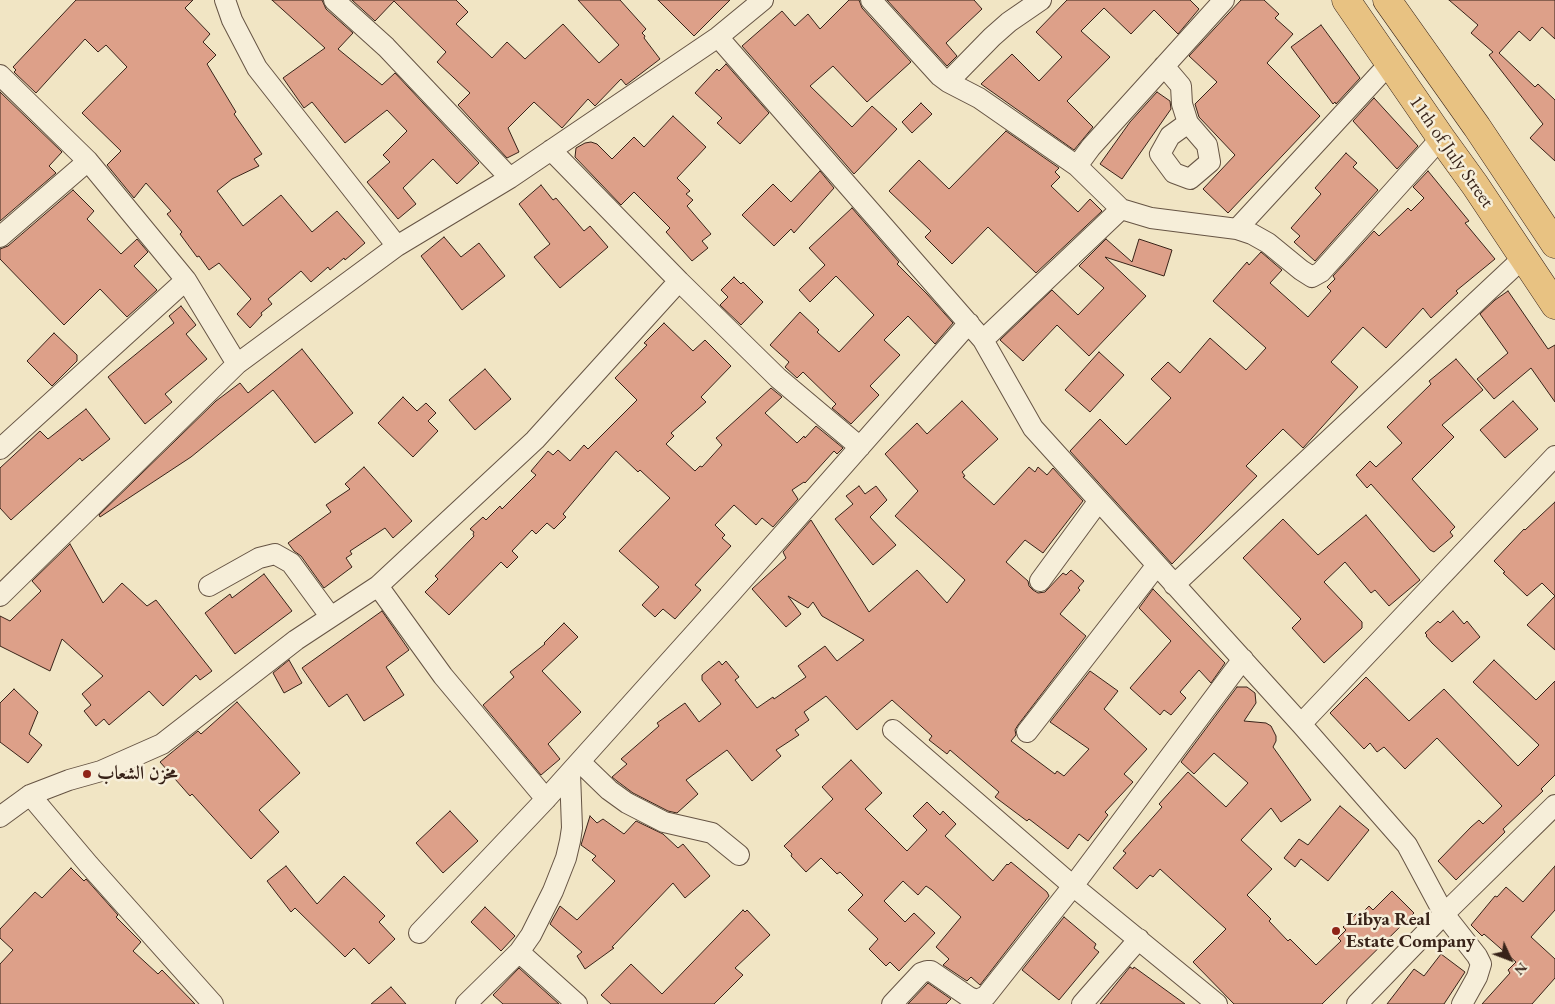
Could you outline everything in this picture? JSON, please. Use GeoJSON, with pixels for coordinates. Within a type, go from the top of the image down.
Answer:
{"type":"FeatureCollection","features":[{"type":"Feature","properties":{"kind":"highway","name":"11th of July Street"},"geometry":{"type":"LineString","coordinates":[[1346,0],[1475,184],[1555,305]]}},
{"type":"Feature","properties":{"kind":"highway","name":"11th of July Street"},"geometry":{"type":"LineString","coordinates":[[1387,0],[1501,163],[1551,229]]}},
{"type":"Feature","properties":{"kind":"highway"},"geometry":{"type":"LineString","coordinates":[[1475,184],[1501,163]]}},
{"type":"Feature","properties":{"kind":"street"},"geometry":{"type":"LineString","coordinates":[[225,0],[232,20],[257,68],[397,246]]}},
{"type":"Feature","properties":{"kind":"street"},"geometry":{"type":"LineString","coordinates":[[334,0],[386,47],[510,178]]}},
{"type":"Feature","properties":{"kind":"street"},"geometry":{"type":"LineString","coordinates":[[0,596],[237,364],[397,246],[510,178],[718,37],[762,0]]}},
{"type":"Feature","properties":{"kind":"street"},"geometry":{"type":"LineString","coordinates":[[871,0],[940,76],[979,98],[1077,166],[1121,209],[1151,218],[1237,229],[1252,234],[1268,243],[1312,278],[1321,272],[1441,138]]}},
{"type":"Feature","properties":{"kind":"street"},"geometry":{"type":"LineString","coordinates":[[948,82],[1008,22],[1041,0]]}},
{"type":"Feature","properties":{"kind":"street"},"geometry":{"type":"LineString","coordinates":[[1077,166],[1091,147],[1224,0]]}},
{"type":"Feature","properties":{"kind":"street"},"geometry":{"type":"LineString","coordinates":[[718,37],[983,340],[1033,428],[1098,502],[1243,659],[1407,845],[1444,914],[1477,956],[1481,964],[1477,977],[1462,1004]]}},
{"type":"Feature","properties":{"kind":"street"},"geometry":{"type":"LineString","coordinates":[[1237,229],[1390,63]]}},
{"type":"Feature","properties":{"kind":"street"},"geometry":{"type":"LineString","coordinates":[[1164,66],[1181,86],[1182,104],[1188,123]]}},
{"type":"Feature","properties":{"kind":"street"},"geometry":{"type":"LineString","coordinates":[[0,75],[88,161],[186,280],[237,364]]}},
{"type":"Feature","properties":{"kind":"street"},"geometry":{"type":"LineString","coordinates":[[551,150],[678,281],[778,378],[860,447]]}},
{"type":"Feature","properties":{"kind":"street"},"geometry":{"type":"LineString","coordinates":[[0,237],[88,161]]}},
{"type":"Feature","properties":{"kind":"street"},"geometry":{"type":"LineString","coordinates":[[983,340],[1121,209]]}},
{"type":"Feature","properties":{"kind":"street"},"geometry":{"type":"LineString","coordinates":[[1174,585],[1523,258]]}},
{"type":"Feature","properties":{"kind":"street"},"geometry":{"type":"LineString","coordinates":[[0,449],[186,280]]}},
{"type":"Feature","properties":{"kind":"street"},"geometry":{"type":"LineString","coordinates":[[0,817],[30,795],[69,780],[101,771],[162,744],[296,640],[378,586],[535,440],[678,281]]}},
{"type":"Feature","properties":{"kind":"street"},"geometry":{"type":"LineString","coordinates":[[419,933],[575,768],[969,323]]}},
{"type":"Feature","properties":{"kind":"street"},"geometry":{"type":"LineString","coordinates":[[1301,724],[1555,456]]}},
{"type":"Feature","properties":{"kind":"street"},"geometry":{"type":"LineString","coordinates":[[1040,581],[1098,502]]}},
{"type":"Feature","properties":{"kind":"street"},"geometry":{"type":"LineString","coordinates":[[209,586],[259,558],[275,554],[291,564],[330,616]]}},
{"type":"Feature","properties":{"kind":"street"},"geometry":{"type":"LineString","coordinates":[[1027,732],[1157,565]]}},
{"type":"Feature","properties":{"kind":"street"},"geometry":{"type":"LineString","coordinates":[[378,586],[443,676],[546,799]]}},
{"type":"Feature","properties":{"kind":"street"},"geometry":{"type":"LineString","coordinates":[[892,1004],[921,973],[927,971],[931,971],[969,997],[977,1000],[986,996],[1074,886],[1243,659]]}},
{"type":"Feature","properties":{"kind":"street"},"geometry":{"type":"LineString","coordinates":[[893,730],[1074,886],[1217,1004]]}},
{"type":"Feature","properties":{"kind":"street"},"geometry":{"type":"LineString","coordinates":[[575,768],[627,803],[664,822],[712,833],[739,855]]}},
{"type":"Feature","properties":{"kind":"street"},"geometry":{"type":"LineString","coordinates":[[466,1004],[519,952],[531,935],[553,891],[566,858],[572,828],[575,768]]}},
{"type":"Feature","properties":{"kind":"street"},"geometry":{"type":"LineString","coordinates":[[30,795],[89,865],[213,1004]]}},
{"type":"Feature","properties":{"kind":"street"},"geometry":{"type":"LineString","coordinates":[[1357,1004],[1444,914],[1555,805]]}},
{"type":"Feature","properties":{"kind":"street"},"geometry":{"type":"LineString","coordinates":[[1082,1004],[1139,939]]}},
{"type":"Feature","properties":{"kind":"street"},"geometry":{"type":"LineString","coordinates":[[519,952],[577,1004]]}},
{"type":"Feature","properties":{"kind":"building"},"geometry":{"type":"Polygon","coordinates":[[[76,0],[193,0],[185,8],[210,34],[203,42],[216,55],[207,64],[236,112],[234,114],[262,154],[254,159],[259,166],[232,179],[217,191],[243,226],[281,195],[312,232],[337,211],[365,243],[330,270],[328,267],[311,282],[301,271],[268,299],[272,304],[261,313],[262,315],[250,328],[237,314],[251,299],[219,263],[209,270],[199,256],[197,257],[180,234],[182,232],[167,214],[171,211],[146,183],[134,198],[107,165],[121,151],[82,113],[127,67],[106,45],[98,52],[85,39],[36,93],[14,72],[16,70],[13,67],[76,0]]]}},
{"type":"Feature","properties":{"kind":"building"},"geometry":{"type":"Polygon","coordinates":[[[272,0],[322,0],[326,9],[353,33],[338,49],[382,85],[395,73],[479,163],[457,184],[433,159],[403,188],[416,204],[398,219],[367,182],[390,162],[383,155],[407,131],[387,110],[345,143],[312,102],[304,108],[283,78],[325,48],[272,0]]]}},
{"type":"Feature","properties":{"kind":"building"},"geometry":{"type":"Polygon","coordinates":[[[352,0],[456,0],[468,12],[456,24],[492,58],[507,42],[525,59],[563,24],[599,63],[619,45],[578,0],[620,0],[646,29],[642,33],[645,36],[644,38],[660,59],[626,85],[621,79],[595,106],[588,99],[562,128],[534,102],[508,128],[519,152],[507,158],[458,105],[470,93],[437,62],[446,52],[394,1],[375,21],[352,0]]]}},
{"type":"Feature","properties":{"kind":"building"},"geometry":{"type":"Polygon","coordinates":[[[658,0],[730,0],[694,36],[658,0]]]}},
{"type":"Feature","properties":{"kind":"building"},"geometry":{"type":"Polygon","coordinates":[[[849,0],[859,0],[862,8],[911,62],[867,102],[833,66],[810,86],[852,127],[872,106],[897,129],[854,174],[742,46],[782,11],[795,26],[808,14],[820,29],[849,0]]]}},
{"type":"Feature","properties":{"kind":"building"},"geometry":{"type":"Polygon","coordinates":[[[887,0],[974,0],[982,9],[946,43],[957,56],[947,66],[887,0]]]}},
{"type":"Feature","properties":{"kind":"building"},"geometry":{"type":"Polygon","coordinates":[[[1067,0],[1190,0],[1199,9],[1178,34],[1154,10],[1131,34],[1104,8],[1081,31],[1110,57],[1067,101],[1093,127],[1074,150],[981,84],[1012,54],[1039,81],[1062,57],[1036,32],[1067,0]]]}},
{"type":"Feature","properties":{"kind":"building"},"geometry":{"type":"Polygon","coordinates":[[[1241,0],[1264,0],[1279,14],[1275,18],[1293,34],[1267,63],[1320,116],[1228,213],[1203,189],[1235,155],[1199,117],[1195,104],[1217,82],[1189,56],[1241,0]]]}},
{"type":"Feature","properties":{"kind":"building"},"geometry":{"type":"Polygon","coordinates":[[[1449,0],[1555,0],[1555,39],[1542,27],[1530,41],[1519,31],[1499,53],[1535,87],[1538,84],[1555,100],[1555,161],[1530,138],[1543,124],[1489,55],[1493,52],[1471,33],[1478,25],[1449,0]]]}},
{"type":"Feature","properties":{"kind":"building"},"geometry":{"type":"Polygon","coordinates":[[[1321,25],[1360,78],[1336,104],[1335,102],[1333,104],[1291,47],[1321,25]]]}},
{"type":"Feature","properties":{"kind":"building"},"geometry":{"type":"Polygon","coordinates":[[[726,64],[769,113],[740,144],[717,123],[722,118],[695,93],[717,69],[719,71],[726,64]]]}},
{"type":"Feature","properties":{"kind":"building"},"geometry":{"type":"Polygon","coordinates":[[[0,92],[62,152],[49,166],[56,173],[0,221],[0,92]]]}},
{"type":"Feature","properties":{"kind":"building"},"geometry":{"type":"Polygon","coordinates":[[[1157,92],[1170,101],[1171,109],[1122,179],[1100,164],[1130,122],[1157,92]]]}},
{"type":"Feature","properties":{"kind":"building"},"geometry":{"type":"Polygon","coordinates":[[[1374,98],[1418,146],[1397,169],[1353,121],[1374,98]]]}},
{"type":"Feature","properties":{"kind":"building"},"geometry":{"type":"Polygon","coordinates":[[[921,103],[932,114],[912,133],[902,122],[921,103]]]}},
{"type":"Feature","properties":{"kind":"building"},"geometry":{"type":"Polygon","coordinates":[[[673,116],[706,147],[677,178],[690,191],[686,194],[693,200],[687,206],[711,234],[702,241],[708,248],[692,261],[666,232],[670,228],[634,192],[621,205],[575,157],[576,148],[591,142],[597,144],[612,159],[634,137],[644,147],[673,116]]]}},
{"type":"Feature","properties":{"kind":"building"},"geometry":{"type":"Polygon","coordinates":[[[1006,131],[1059,168],[1055,172],[1060,177],[1051,186],[1078,212],[1090,199],[1102,211],[1036,273],[988,227],[952,264],[925,237],[931,231],[889,191],[919,160],[949,189],[1006,131]]]}},
{"type":"Feature","properties":{"kind":"building"},"geometry":{"type":"Polygon","coordinates":[[[1346,153],[1357,163],[1353,167],[1378,190],[1315,261],[1294,242],[1300,236],[1291,228],[1321,194],[1315,188],[1346,153]]]}},
{"type":"Feature","properties":{"kind":"building"},"geometry":{"type":"Polygon","coordinates":[[[820,171],[834,188],[794,233],[791,229],[774,246],[742,215],[773,184],[791,202],[820,171]]]}},
{"type":"Feature","properties":{"kind":"building"},"geometry":{"type":"Polygon","coordinates":[[[1428,171],[1469,221],[1465,223],[1495,259],[1456,291],[1458,293],[1431,318],[1423,308],[1386,348],[1363,327],[1331,362],[1358,387],[1303,448],[1283,429],[1246,466],[1257,476],[1172,564],[1070,451],[1100,419],[1126,445],[1171,398],[1151,379],[1168,362],[1180,373],[1210,338],[1246,370],[1266,348],[1213,301],[1247,262],[1249,265],[1261,252],[1282,270],[1270,283],[1308,317],[1331,291],[1327,287],[1335,279],[1333,276],[1374,231],[1379,236],[1408,208],[1411,211],[1424,198],[1413,187],[1428,171]]]}},
{"type":"Feature","properties":{"kind":"building"},"geometry":{"type":"Polygon","coordinates":[[[541,185],[553,200],[556,198],[584,231],[590,226],[608,247],[560,288],[534,257],[550,244],[519,204],[541,185]]]}},
{"type":"Feature","properties":{"kind":"building"},"geometry":{"type":"Polygon","coordinates":[[[73,190],[94,211],[87,219],[121,254],[137,239],[148,252],[134,266],[157,290],[127,317],[100,289],[64,325],[0,259],[0,249],[8,246],[73,190]]]}},
{"type":"Feature","properties":{"kind":"building"},"geometry":{"type":"Polygon","coordinates":[[[852,208],[899,262],[897,264],[953,323],[935,344],[908,316],[884,340],[900,355],[870,386],[879,395],[851,424],[832,408],[836,404],[803,372],[797,378],[785,367],[789,362],[770,345],[800,312],[819,330],[817,332],[839,352],[874,315],[836,276],[810,302],[799,290],[825,265],[809,248],[852,208]]]}},
{"type":"Feature","properties":{"kind":"building"},"geometry":{"type":"Polygon","coordinates":[[[444,237],[461,257],[479,243],[505,276],[462,310],[421,256],[444,237]]]}},
{"type":"Feature","properties":{"kind":"building"},"geometry":{"type":"Polygon","coordinates":[[[1106,239],[1132,262],[1139,239],[1172,250],[1164,276],[1105,257],[1146,296],[1089,356],[1057,325],[1023,361],[1000,340],[1052,290],[1078,315],[1104,288],[1079,266],[1106,239]]]}},
{"type":"Feature","properties":{"kind":"building"},"geometry":{"type":"Polygon","coordinates":[[[734,277],[741,284],[743,282],[763,302],[741,325],[720,305],[728,297],[721,290],[734,277]]]}},
{"type":"Feature","properties":{"kind":"building"},"geometry":{"type":"Polygon","coordinates":[[[1508,291],[1548,349],[1555,345],[1555,402],[1531,368],[1494,399],[1477,379],[1508,353],[1480,314],[1508,291]]]}},
{"type":"Feature","properties":{"kind":"building"},"geometry":{"type":"Polygon","coordinates":[[[181,306],[196,325],[186,334],[207,359],[165,394],[172,402],[145,424],[108,377],[174,323],[169,316],[181,306]]]}},
{"type":"Feature","properties":{"kind":"building"},"geometry":{"type":"Polygon","coordinates":[[[664,323],[693,351],[705,340],[731,366],[701,397],[706,402],[671,433],[674,436],[666,444],[695,471],[700,466],[702,467],[722,445],[716,438],[771,388],[782,397],[765,413],[797,443],[804,436],[805,438],[816,426],[843,448],[837,454],[834,451],[805,483],[792,490],[798,499],[773,527],[762,518],[756,525],[734,505],[715,525],[725,535],[722,538],[731,546],[695,585],[701,590],[675,619],[663,609],[655,617],[642,605],[659,587],[619,551],[670,498],[616,451],[563,514],[566,517],[554,529],[547,523],[536,534],[532,530],[512,551],[518,557],[507,568],[501,562],[449,615],[425,592],[438,579],[435,576],[474,536],[474,532],[470,529],[483,517],[486,520],[500,506],[502,509],[536,475],[531,471],[548,451],[553,455],[558,450],[570,461],[584,445],[588,449],[637,400],[615,378],[647,345],[644,343],[664,323]]]}},
{"type":"Feature","properties":{"kind":"building"},"geometry":{"type":"Polygon","coordinates":[[[54,333],[77,355],[77,361],[52,386],[27,361],[54,333]]]}},
{"type":"Feature","properties":{"kind":"building"},"geometry":{"type":"Polygon","coordinates":[[[302,349],[353,413],[315,443],[273,390],[191,457],[100,517],[99,515],[216,401],[240,383],[248,393],[302,349]]]}},
{"type":"Feature","properties":{"kind":"building"},"geometry":{"type":"Polygon","coordinates":[[[1099,352],[1124,375],[1090,412],[1065,390],[1099,352]]]}},
{"type":"Feature","properties":{"kind":"building"},"geometry":{"type":"Polygon","coordinates":[[[1456,359],[1483,390],[1442,425],[1454,437],[1412,479],[1455,527],[1450,532],[1453,536],[1434,552],[1430,550],[1371,484],[1367,488],[1356,475],[1370,461],[1376,467],[1402,443],[1387,427],[1431,384],[1429,381],[1456,359]]]}},
{"type":"Feature","properties":{"kind":"building"},"geometry":{"type":"Polygon","coordinates":[[[485,369],[511,399],[475,430],[449,400],[485,369]]]}},
{"type":"Feature","properties":{"kind":"building"},"geometry":{"type":"Polygon","coordinates":[[[403,397],[417,411],[426,403],[436,413],[428,421],[438,431],[413,457],[378,423],[403,397]]]}},
{"type":"Feature","properties":{"kind":"building"},"geometry":{"type":"Polygon","coordinates":[[[962,401],[998,439],[962,472],[965,476],[963,477],[994,505],[1029,467],[1035,472],[1038,467],[1047,475],[1053,468],[1083,501],[1043,553],[1025,540],[1006,562],[1028,581],[1029,586],[1038,593],[1045,592],[1063,573],[1066,575],[1071,570],[1084,581],[1078,588],[1080,590],[1060,614],[1086,636],[1018,725],[1015,730],[1016,735],[1011,741],[1055,774],[1057,771],[1064,776],[1089,749],[1050,722],[1090,671],[1118,691],[1104,709],[1147,749],[1124,774],[1133,782],[1105,812],[1108,815],[1088,841],[1079,834],[1068,849],[1029,819],[1027,821],[995,797],[999,792],[950,750],[947,754],[929,740],[932,736],[892,700],[857,730],[826,696],[804,712],[809,720],[795,730],[799,735],[776,750],[781,756],[752,781],[727,750],[686,780],[698,794],[677,813],[668,811],[633,793],[612,777],[627,764],[621,759],[659,726],[657,723],[685,703],[699,722],[721,704],[702,680],[702,675],[719,661],[722,665],[726,661],[739,677],[735,680],[757,708],[806,677],[798,666],[825,646],[837,661],[864,640],[822,616],[813,602],[808,608],[788,596],[801,614],[786,627],[752,589],[786,558],[783,552],[811,520],[869,612],[917,570],[947,603],[965,580],[895,516],[918,491],[885,454],[917,423],[927,434],[962,401]]]}},
{"type":"Feature","properties":{"kind":"building"},"geometry":{"type":"Polygon","coordinates":[[[1513,401],[1538,429],[1505,458],[1480,430],[1513,401]]]}},
{"type":"Feature","properties":{"kind":"building"},"geometry":{"type":"Polygon","coordinates":[[[86,409],[110,439],[82,461],[80,458],[11,520],[0,508],[0,468],[40,431],[48,439],[86,409]]]}},
{"type":"Feature","properties":{"kind":"building"},"geometry":{"type":"Polygon","coordinates":[[[364,467],[412,521],[393,538],[385,528],[350,551],[352,554],[346,558],[352,567],[324,588],[301,556],[288,543],[331,512],[326,505],[350,489],[345,484],[364,467]]]}},
{"type":"Feature","properties":{"kind":"building"},"geometry":{"type":"Polygon","coordinates":[[[859,486],[865,494],[876,486],[887,500],[870,517],[896,545],[873,565],[835,519],[853,504],[846,496],[859,486]]]}},
{"type":"Feature","properties":{"kind":"building"},"geometry":{"type":"Polygon","coordinates":[[[1555,502],[1555,596],[1542,583],[1527,596],[1503,573],[1505,572],[1494,561],[1524,529],[1555,502]]]}},
{"type":"Feature","properties":{"kind":"building"},"geometry":{"type":"Polygon","coordinates":[[[1366,515],[1420,580],[1389,606],[1375,590],[1371,593],[1345,562],[1324,582],[1362,622],[1362,628],[1324,663],[1292,628],[1301,619],[1243,558],[1283,519],[1318,555],[1366,515]]]}},
{"type":"Feature","properties":{"kind":"building"},"geometry":{"type":"Polygon","coordinates":[[[70,544],[103,603],[122,583],[147,606],[156,600],[212,671],[200,680],[196,675],[163,706],[149,691],[109,725],[104,719],[96,726],[84,711],[91,705],[82,694],[103,676],[62,639],[50,671],[0,646],[0,616],[10,621],[41,591],[32,581],[70,544]]]}},
{"type":"Feature","properties":{"kind":"building"},"geometry":{"type":"Polygon","coordinates":[[[264,574],[292,611],[235,654],[205,613],[230,594],[232,598],[264,574]]]}},
{"type":"Feature","properties":{"kind":"building"},"geometry":{"type":"Polygon","coordinates":[[[1153,589],[1225,663],[1211,683],[1199,670],[1180,692],[1186,698],[1171,715],[1164,710],[1160,715],[1130,688],[1171,641],[1139,608],[1153,589]]]}},
{"type":"Feature","properties":{"kind":"building"},"geometry":{"type":"Polygon","coordinates":[[[1555,596],[1555,650],[1527,625],[1555,596]]]}},
{"type":"Feature","properties":{"kind":"building"},"geometry":{"type":"Polygon","coordinates":[[[382,611],[409,650],[386,667],[404,695],[364,721],[347,694],[329,707],[302,668],[382,611]]]}},
{"type":"Feature","properties":{"kind":"building"},"geometry":{"type":"Polygon","coordinates":[[[1453,611],[1464,624],[1467,621],[1480,637],[1452,662],[1432,643],[1425,633],[1453,611]]]}},
{"type":"Feature","properties":{"kind":"building"},"geometry":{"type":"Polygon","coordinates":[[[564,623],[578,637],[542,671],[581,712],[548,744],[560,759],[541,775],[483,705],[514,677],[510,672],[545,644],[564,623]]]}},
{"type":"Feature","properties":{"kind":"building"},"geometry":{"type":"Polygon","coordinates":[[[289,660],[302,683],[284,693],[273,673],[289,660]]]}},
{"type":"Feature","properties":{"kind":"building"},"geometry":{"type":"Polygon","coordinates":[[[1494,660],[1536,700],[1555,681],[1555,775],[1541,789],[1543,791],[1503,829],[1505,832],[1456,880],[1438,861],[1479,820],[1483,824],[1502,806],[1437,738],[1405,769],[1384,747],[1377,752],[1370,743],[1364,749],[1330,713],[1366,677],[1409,721],[1444,689],[1518,766],[1539,745],[1473,682],[1494,660]]]}},
{"type":"Feature","properties":{"kind":"building"},"geometry":{"type":"Polygon","coordinates":[[[1237,687],[1247,687],[1255,693],[1256,703],[1244,721],[1266,723],[1271,726],[1276,736],[1273,747],[1311,800],[1281,822],[1271,808],[1241,840],[1272,869],[1247,895],[1271,919],[1269,921],[1288,941],[1290,939],[1316,965],[1341,941],[1338,938],[1346,930],[1343,927],[1358,912],[1360,915],[1369,906],[1373,910],[1392,891],[1414,913],[1322,1004],[1234,1004],[1193,962],[1226,929],[1160,869],[1153,877],[1150,875],[1137,889],[1113,868],[1126,853],[1123,851],[1162,807],[1159,804],[1188,772],[1226,807],[1248,783],[1214,753],[1194,774],[1181,762],[1237,687]]]}},
{"type":"Feature","properties":{"kind":"building"},"geometry":{"type":"Polygon","coordinates":[[[14,689],[38,712],[29,734],[42,745],[28,763],[0,742],[0,703],[14,689]]]}},
{"type":"Feature","properties":{"kind":"building"},"geometry":{"type":"Polygon","coordinates":[[[237,702],[300,773],[259,810],[279,832],[251,859],[160,762],[198,731],[201,734],[237,702]]]}},
{"type":"Feature","properties":{"kind":"building"},"geometry":{"type":"Polygon","coordinates":[[[851,760],[882,793],[865,809],[907,851],[927,830],[913,816],[927,802],[940,815],[943,811],[956,824],[945,836],[993,881],[1007,864],[1011,862],[1047,892],[1049,896],[980,985],[971,977],[967,981],[943,965],[949,959],[936,947],[961,917],[932,890],[926,886],[918,895],[903,881],[884,901],[905,922],[914,913],[935,933],[899,971],[890,962],[886,966],[869,949],[878,939],[848,910],[863,895],[840,872],[837,874],[821,858],[806,872],[784,846],[833,799],[822,787],[851,760]]]}},
{"type":"Feature","properties":{"kind":"building"},"geometry":{"type":"Polygon","coordinates":[[[1340,806],[1369,830],[1328,881],[1301,859],[1295,867],[1284,858],[1299,839],[1308,845],[1340,806]]]}},
{"type":"Feature","properties":{"kind":"building"},"geometry":{"type":"Polygon","coordinates":[[[450,811],[478,841],[443,873],[416,843],[450,811]]]}},
{"type":"Feature","properties":{"kind":"building"},"geometry":{"type":"Polygon","coordinates":[[[590,816],[597,823],[603,819],[624,834],[636,821],[663,834],[678,848],[683,844],[710,876],[685,898],[673,883],[612,947],[614,948],[585,969],[577,956],[582,952],[550,924],[560,906],[577,920],[615,881],[592,860],[596,856],[581,845],[590,816]]]}},
{"type":"Feature","properties":{"kind":"building"},"geometry":{"type":"Polygon","coordinates":[[[286,866],[317,904],[344,876],[385,916],[379,922],[395,939],[369,964],[354,948],[345,957],[295,908],[291,912],[267,881],[286,866]]]}},
{"type":"Feature","properties":{"kind":"building"},"geometry":{"type":"Polygon","coordinates":[[[1555,866],[1555,910],[1531,937],[1555,959],[1555,978],[1532,1004],[1482,1004],[1510,973],[1508,970],[1516,962],[1484,934],[1482,936],[1471,925],[1495,896],[1497,897],[1506,887],[1523,902],[1555,866]]]}},
{"type":"Feature","properties":{"kind":"building"},"geometry":{"type":"Polygon","coordinates":[[[71,868],[84,881],[86,879],[118,915],[116,917],[141,942],[133,951],[158,974],[162,970],[195,1004],[0,1004],[0,964],[13,950],[0,938],[0,929],[35,892],[42,898],[71,868]]]}},
{"type":"Feature","properties":{"kind":"building"},"geometry":{"type":"Polygon","coordinates":[[[485,907],[515,936],[501,951],[471,922],[485,907]]]}},
{"type":"Feature","properties":{"kind":"building"},"geometry":{"type":"Polygon","coordinates":[[[743,910],[745,912],[747,910],[770,935],[735,968],[743,975],[714,1004],[611,1004],[601,995],[631,964],[662,994],[743,910]]]}},
{"type":"Feature","properties":{"kind":"building"},"geometry":{"type":"Polygon","coordinates":[[[1064,917],[1096,944],[1094,948],[1099,952],[1059,1000],[1022,970],[1064,917]]]}},
{"type":"Feature","properties":{"kind":"building"},"geometry":{"type":"Polygon","coordinates":[[[1441,954],[1465,972],[1444,1004],[1387,1004],[1414,969],[1424,976],[1441,954]]]}},
{"type":"Feature","properties":{"kind":"building"},"geometry":{"type":"Polygon","coordinates":[[[1130,967],[1133,969],[1134,967],[1185,1004],[1100,1004],[1130,967]]]}},
{"type":"Feature","properties":{"kind":"building"},"geometry":{"type":"Polygon","coordinates":[[[519,968],[559,1004],[503,1004],[493,995],[519,968]]]}},
{"type":"Feature","properties":{"kind":"building"},"geometry":{"type":"Polygon","coordinates":[[[928,983],[951,999],[946,1004],[908,1004],[928,983]]]}},
{"type":"Feature","properties":{"kind":"building"},"geometry":{"type":"Polygon","coordinates":[[[391,987],[406,1004],[371,1004],[391,987]]]}},
{"type":"Feature","properties":{"kind":"place","name":"مخزن الشعاب"},"geometry":{"type":"Point","coordinates":[87,774]}},
{"type":"Feature","properties":{"kind":"place","name":"Libya Real Estate Company"},"geometry":{"type":"Point","coordinates":[1336,931]}}]}
